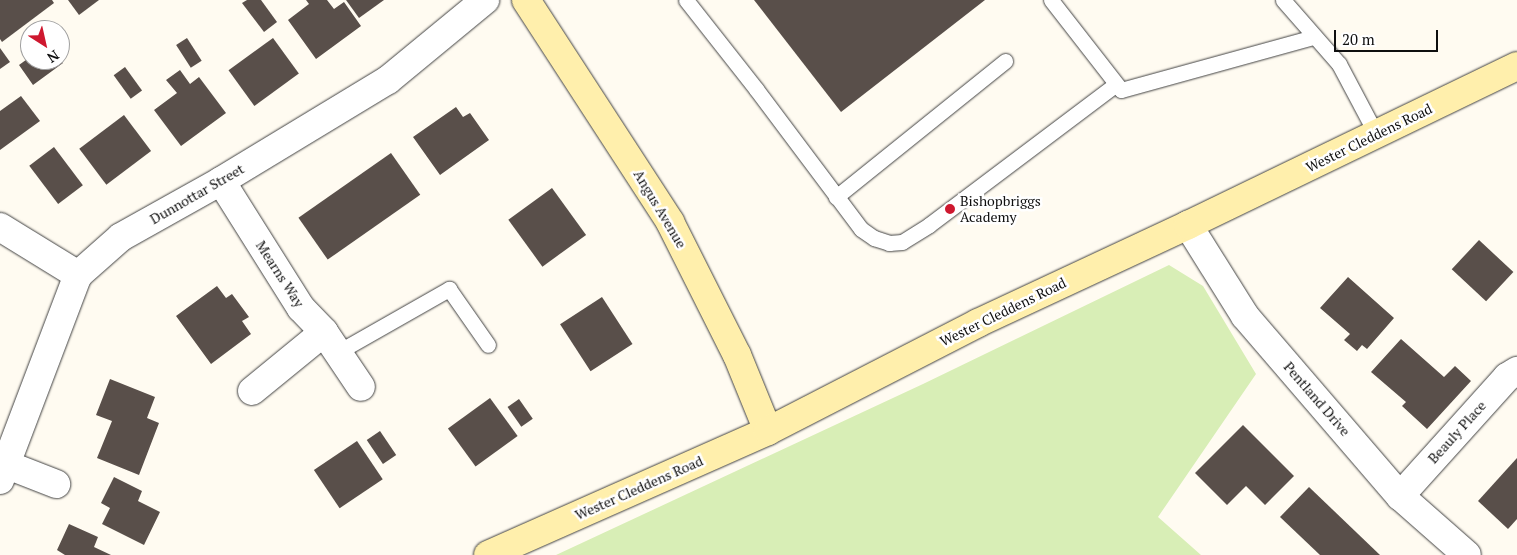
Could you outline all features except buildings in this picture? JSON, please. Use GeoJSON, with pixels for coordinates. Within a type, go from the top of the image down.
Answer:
{"type":"FeatureCollection","features":[{"type":"Feature","properties":{"kind":"street","name":"Dunnottar Street"},"geometry":{"type":"LineString","coordinates":[[56,484],[3,472],[78,275],[121,237],[222,181],[388,80],[485,0]]}},
{"type":"Feature","properties":{"kind":"street","name":"Angus Avenue"},"geometry":{"type":"LineString","coordinates":[[526,0],[670,222],[737,355],[768,431]]}},
{"type":"Feature","properties":{"kind":"street","name":"Wester Cleddens Road"},"geometry":{"type":"LineString","coordinates":[[488,555],[768,431],[978,323],[1188,225],[1517,66]]}},
{"type":"Feature","properties":{"kind":"street","name":"Mearns Way"},"geometry":{"type":"LineString","coordinates":[[222,181],[301,308],[331,342],[361,387]]}},
{"type":"Feature","properties":{"kind":"street","name":"Pentland Drive"},"geometry":{"type":"LineString","coordinates":[[1188,225],[1245,316],[1400,496],[1467,555]]}},
{"type":"Feature","properties":{"kind":"street"},"geometry":{"type":"LineString","coordinates":[[0,227],[78,275]]}},
{"type":"Feature","properties":{"kind":"street"},"geometry":{"type":"LineString","coordinates":[[252,391],[331,342]]}},
{"type":"Feature","properties":{"kind":"street","name":"Beauly Place"},"geometry":{"type":"LineString","coordinates":[[1400,496],[1507,377],[1517,371]]}},
{"type":"Feature","properties":{"kind":"lane"},"geometry":{"type":"LineString","coordinates":[[686,0],[756,89],[861,229],[874,238],[889,243],[902,242],[953,207],[1116,84]]}},
{"type":"Feature","properties":{"kind":"lane"},"geometry":{"type":"LineString","coordinates":[[1050,0],[1121,90],[1314,37]]}},
{"type":"Feature","properties":{"kind":"lane"},"geometry":{"type":"LineString","coordinates":[[1283,0],[1339,64],[1376,134]]}},
{"type":"Feature","properties":{"kind":"lane"},"geometry":{"type":"LineString","coordinates":[[836,196],[1005,61]]}},
{"type":"Feature","properties":{"kind":"lane"},"geometry":{"type":"LineString","coordinates":[[331,342],[449,290],[488,345]]}},
{"type":"Feature","properties":{"kind":"green space"},"geometry":{"type":"Polygon","coordinates":[[[1169,265],[1203,286],[1256,374],[1158,517],[1201,555],[556,555],[923,384],[1169,265]]]}},
{"type":"Feature","properties":{"kind":"place","name":"Bishopbriggs Academy"},"geometry":{"type":"Point","coordinates":[950,209]}}]}
